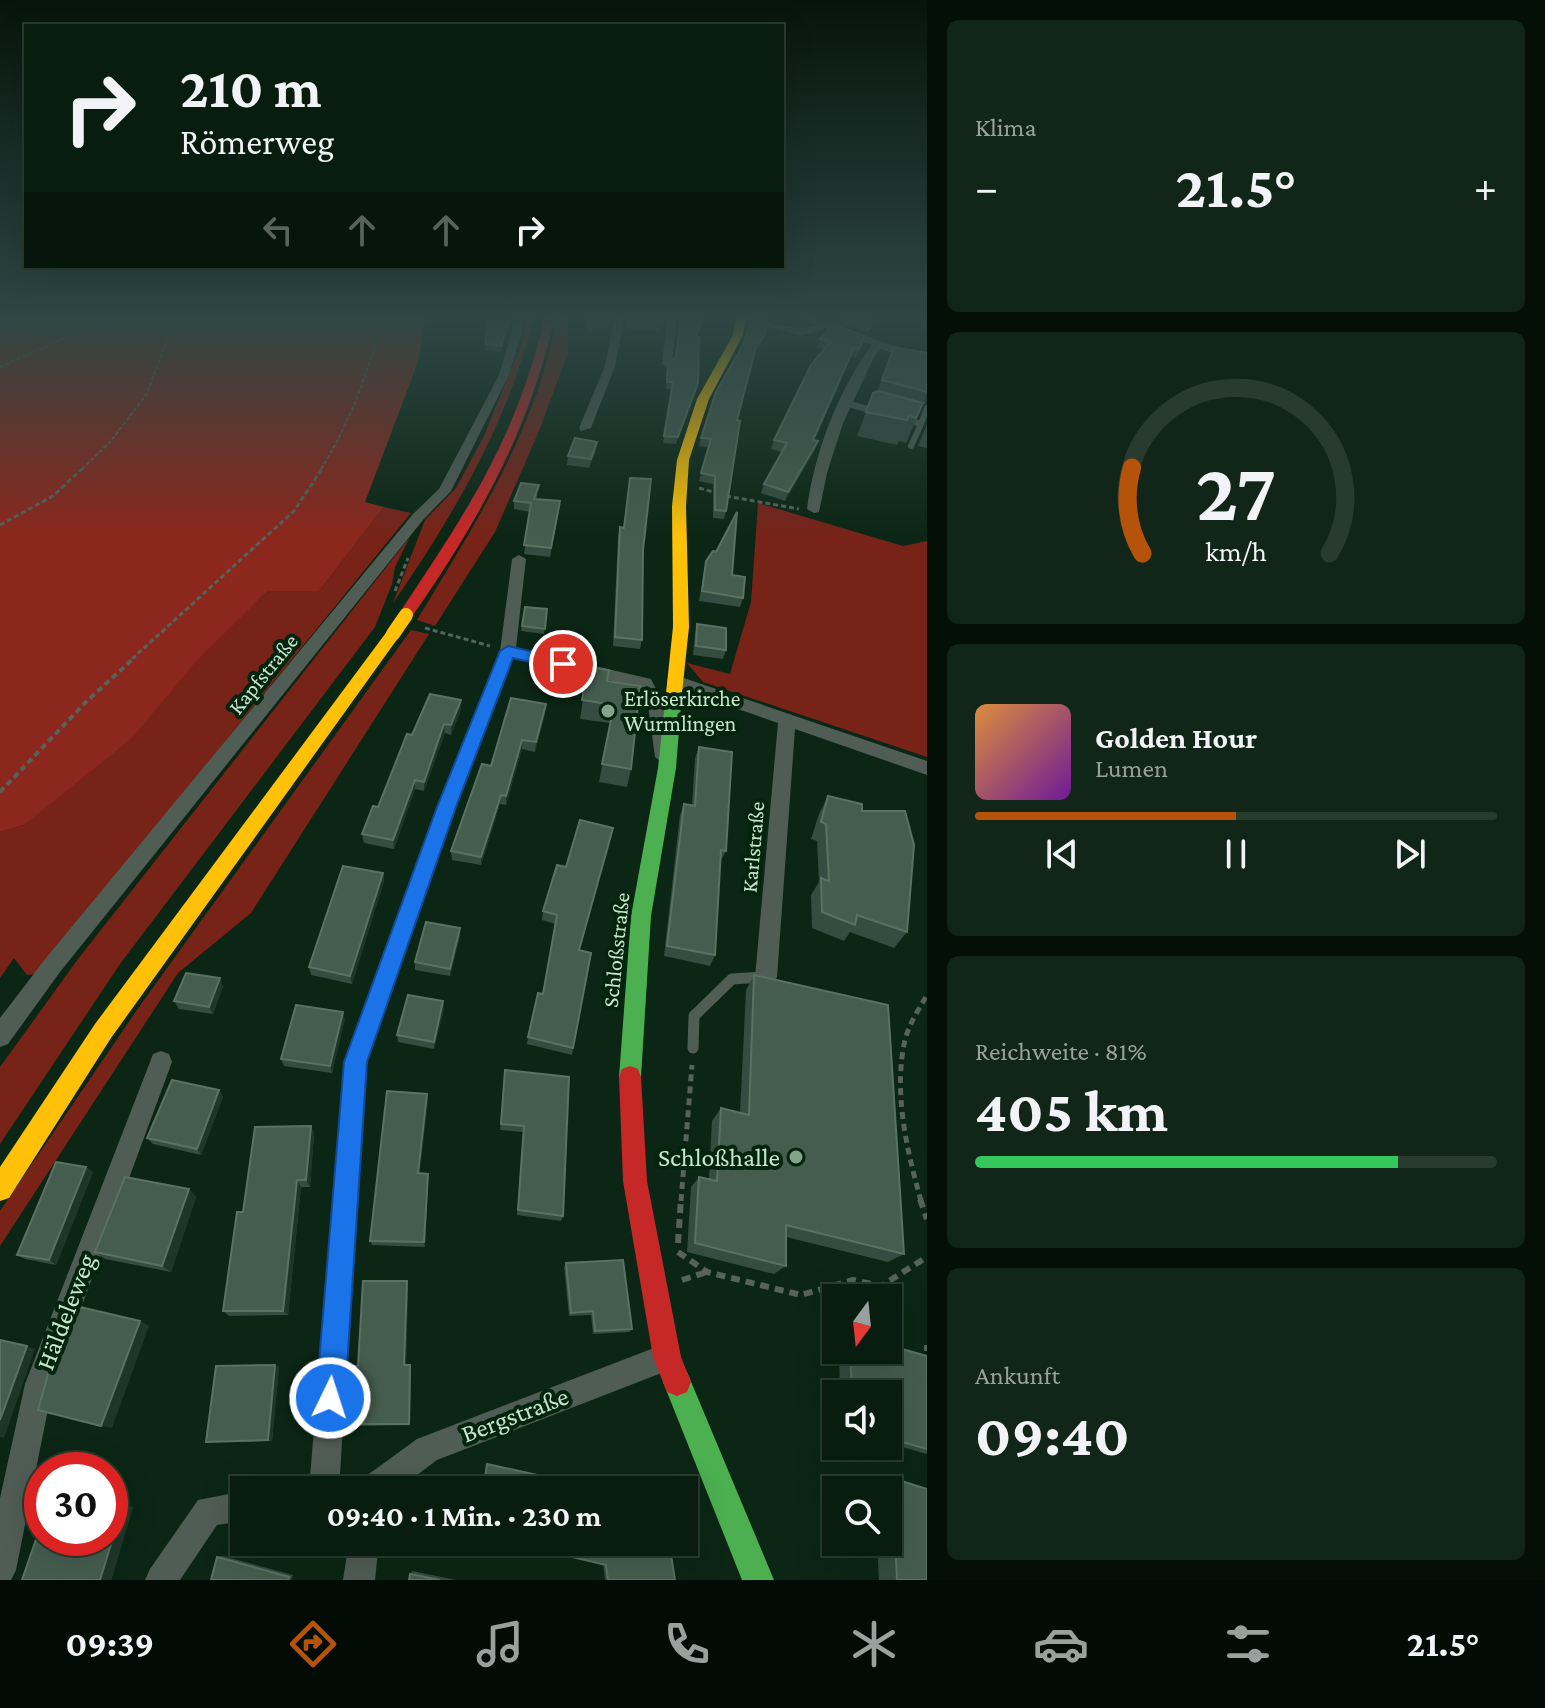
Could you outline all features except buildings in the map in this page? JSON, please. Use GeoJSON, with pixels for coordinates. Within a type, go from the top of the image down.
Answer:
{"type":"FeatureCollection","features":[{"type":"Feature","properties":{"kind":"street","name":"Kapfstraße"},"geometry":{"type":"LineString","coordinates":[[0,1036],[53,965],[418,517],[445,491],[497,390]]}},
{"type":"Feature","properties":{"kind":"street"},"geometry":{"type":"LineString","coordinates":[[0,1189],[103,1031],[393,634],[411,621],[511,441],[531,390]]}},
{"type":"Feature","properties":{"kind":"street"},"geometry":{"type":"LineString","coordinates":[[585,428],[600,390]]}},
{"type":"Feature","properties":{"kind":"street","name":"Schloßstraße"},"geometry":{"type":"LineString","coordinates":[[707,390],[694,420],[680,482],[681,627],[667,768],[641,916],[629,1060],[635,1181],[667,1357],[758,1580]]}},
{"type":"Feature","properties":{"kind":"street"},"geometry":{"type":"LineString","coordinates":[[814,509],[814,490],[852,390]]}},
{"type":"Feature","properties":{"kind":"street"},"geometry":{"type":"LineString","coordinates":[[325,1476],[355,1062],[447,807],[508,651],[519,559]]}},
{"type":"Feature","properties":{"kind":"street"},"geometry":{"type":"LineString","coordinates":[[508,651],[645,683],[656,705],[657,733],[667,768]]}},
{"type":"Feature","properties":{"kind":"street"},"geometry":{"type":"LineString","coordinates":[[675,681],[927,768]]}},
{"type":"Feature","properties":{"kind":"street","name":"Karlstraße"},"geometry":{"type":"LineString","coordinates":[[766,977],[787,722]]}},
{"type":"Feature","properties":{"kind":"street","name":"Häldeleweg"},"geometry":{"type":"LineString","coordinates":[[0,1570],[39,1384],[161,1062]]}},
{"type":"Feature","properties":{"kind":"street","name":"Bergstraße"},"geometry":{"type":"LineString","coordinates":[[391,1476],[427,1449],[667,1357]]}},
{"type":"Feature","properties":{"kind":"street"},"geometry":{"type":"LineString","coordinates":[[161,1580],[209,1511],[230,1508]]}},
{"type":"Feature","properties":{"kind":"street"},"geometry":{"type":"LineString","coordinates":[[359,1580],[362,1556]]}},
{"type":"Feature","properties":{"kind":"lane"},"geometry":{"type":"LineString","coordinates":[[846,403],[921,424]]}},
{"type":"Feature","properties":{"kind":"lane"},"geometry":{"type":"LineString","coordinates":[[911,446],[927,408]]}},
{"type":"Feature","properties":{"kind":"lane"},"geometry":{"type":"LineString","coordinates":[[693,1048],[694,1016],[732,979],[766,977]]}},
{"type":"Feature","properties":{"kind":"path"},"geometry":{"type":"LineString","coordinates":[[0,525],[53,496],[110,442],[148,390]]}},
{"type":"Feature","properties":{"kind":"path"},"geometry":{"type":"LineString","coordinates":[[0,792],[85,703],[294,511],[334,449],[360,390]]}},
{"type":"Feature","properties":{"kind":"path"},"geometry":{"type":"LineString","coordinates":[[680,482],[790,509],[814,509]]}},
{"type":"Feature","properties":{"kind":"path"},"geometry":{"type":"LineString","coordinates":[[394,593],[405,567],[418,517]]}},
{"type":"Feature","properties":{"kind":"path"},"geometry":{"type":"LineString","coordinates":[[411,621],[508,651]]}},
{"type":"Feature","properties":{"kind":"path"},"geometry":{"type":"LineString","coordinates":[[927,995],[905,1040],[903,1100],[914,1184],[927,1219]]}},
{"type":"Feature","properties":{"kind":"path"},"geometry":{"type":"LineString","coordinates":[[693,1048],[677,1251],[707,1272],[801,1295],[853,1280],[881,1286],[927,1257]]}},
{"type":"Feature","properties":{"kind":"path"},"geometry":{"type":"LineString","coordinates":[[927,1345],[927,1351]]}},
{"type":"Feature","properties":{"kind":"shaded area"},"geometry":{"type":"Polygon","coordinates":[[[0,390],[408,390],[365,502],[384,507],[319,591],[268,591],[197,660],[132,738],[24,825],[0,832],[0,390]]]}},
{"type":"Feature","properties":{"kind":"shaded area"},"geometry":{"type":"Polygon","coordinates":[[[503,390],[511,390],[458,501],[393,603],[425,520],[456,488],[484,436],[503,390]]]}},
{"type":"Feature","properties":{"kind":"shaded area"},"geometry":{"type":"Polygon","coordinates":[[[537,390],[554,390],[495,532],[435,626],[417,620],[502,474],[537,390]]]}},
{"type":"Feature","properties":{"kind":"shaded area"},"geometry":{"type":"Polygon","coordinates":[[[758,503],[903,546],[927,541],[927,757],[703,682],[687,663],[730,674],[751,602],[758,503]]]}},
{"type":"Feature","properties":{"kind":"shaded area"},"geometry":{"type":"Polygon","coordinates":[[[384,507],[411,513],[36,974],[27,975],[14,958],[0,978],[0,832],[24,825],[268,591],[319,591],[384,507]]]}},
{"type":"Feature","properties":{"kind":"shaded area"},"geometry":{"type":"Polygon","coordinates":[[[410,537],[395,567],[392,584],[375,627],[120,964],[0,1144],[0,1067],[78,959],[410,537]]]}},
{"type":"Feature","properties":{"kind":"shaded area"},"geometry":{"type":"Polygon","coordinates":[[[411,630],[429,634],[251,913],[178,973],[0,1246],[0,1211],[139,1007],[411,630]]]}},
{"type":"Feature","properties":{"kind":"traffic: fast"},"geometry":{"type":"LineString","coordinates":[[630,1077],[641,916],[667,768],[674,693]]}},
{"type":"Feature","properties":{"kind":"traffic: fast"},"geometry":{"type":"LineString","coordinates":[[677,1382],[758,1580]]}},
{"type":"Feature","properties":{"kind":"traffic: slow"},"geometry":{"type":"LineString","coordinates":[[674,693],[681,627],[679,506],[683,460],[708,390]]}},
{"type":"Feature","properties":{"kind":"traffic: slow"},"geometry":{"type":"LineString","coordinates":[[393,634],[406,615]]}},
{"type":"Feature","properties":{"kind":"traffic: slow"},"geometry":{"type":"LineString","coordinates":[[0,1189],[103,1031],[393,634]]}},
{"type":"Feature","properties":{"kind":"traffic: jam"},"geometry":{"type":"LineString","coordinates":[[406,615],[454,545],[495,473],[530,390]]}},
{"type":"Feature","properties":{"kind":"traffic: jam"},"geometry":{"type":"LineString","coordinates":[[630,1077],[635,1181],[667,1357],[677,1382]]}},
{"type":"Feature","properties":{"kind":"place","name":"Erlöserkirche Wurmlingen"},"geometry":{"type":"Point","coordinates":[608,711]}},
{"type":"Feature","properties":{"kind":"place","name":"Schloßhalle"},"geometry":{"type":"Point","coordinates":[796,1157]}},
{"type":"Feature","properties":{"kind":"route"},"geometry":{"type":"LineString","coordinates":[[330,1398],[355,1062],[447,807],[508,651],[563,664]]}}]}
